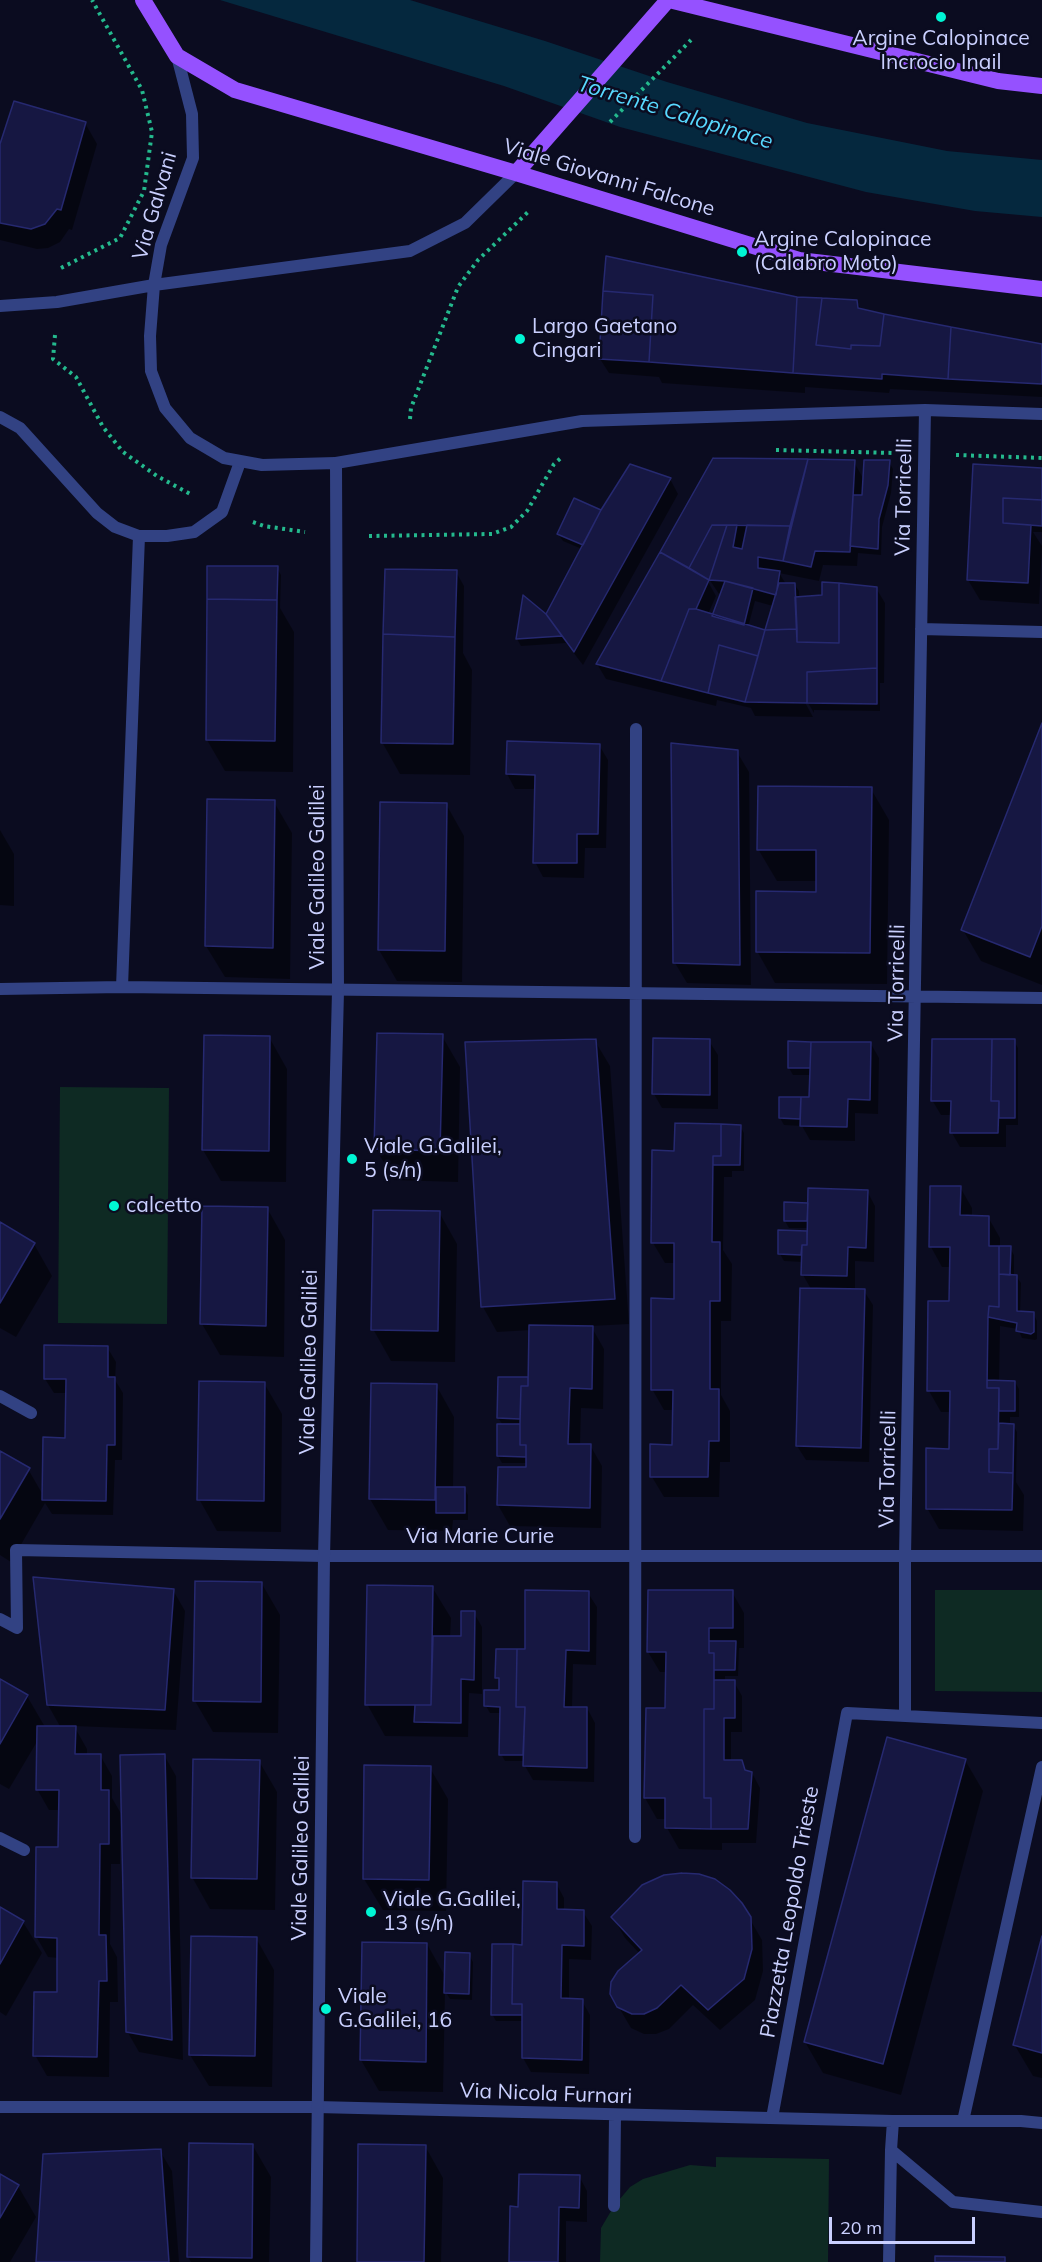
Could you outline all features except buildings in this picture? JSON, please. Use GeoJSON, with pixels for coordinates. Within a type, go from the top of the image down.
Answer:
{"type":"FeatureCollection","features":[{"type":"Feature","properties":{"kind":"main road"},"geometry":{"type":"LineString","coordinates":[[143,0],[177,56]]}},
{"type":"Feature","properties":{"kind":"main road"},"geometry":{"type":"LineString","coordinates":[[516,173],[669,0],[998,81],[1042,86]]}},
{"type":"Feature","properties":{"kind":"main road","name":"Viale Giovanni Falcone"},"geometry":{"type":"LineString","coordinates":[[177,56],[235,90],[799,260],[1042,289]]}},
{"type":"Feature","properties":{"kind":"street","name":"Via Galvani"},"geometry":{"type":"LineString","coordinates":[[0,306],[57,302],[154,285],[161,245],[193,158],[192,114],[177,56]]}},
{"type":"Feature","properties":{"kind":"street"},"geometry":{"type":"LineString","coordinates":[[516,173],[465,223],[410,251],[154,285],[150,336],[151,371],[165,408],[189,438],[224,458],[262,465],[336,463],[582,421],[925,410],[1042,414]]}},
{"type":"Feature","properties":{"kind":"street","name":"Via Torricelli"},"geometry":{"type":"LineString","coordinates":[[905,1716],[905,1556],[925,410]]}},
{"type":"Feature","properties":{"kind":"street"},"geometry":{"type":"LineString","coordinates":[[0,417],[20,428],[97,513],[115,527],[139,536],[167,536],[194,531],[222,512],[240,462]]}},
{"type":"Feature","properties":{"kind":"street","name":"Viale Galileo Galilei"},"geometry":{"type":"LineString","coordinates":[[316,2262],[324,1556],[338,990],[336,463]]}},
{"type":"Feature","properties":{"kind":"street"},"geometry":{"type":"LineString","coordinates":[[122,987],[139,536]]}},
{"type":"Feature","properties":{"kind":"street"},"geometry":{"type":"LineString","coordinates":[[921,629],[1042,632]]}},
{"type":"Feature","properties":{"kind":"street"},"geometry":{"type":"LineString","coordinates":[[635,1837],[636,729]]}},
{"type":"Feature","properties":{"kind":"street"},"geometry":{"type":"LineString","coordinates":[[0,989],[122,987],[1042,998]]}},
{"type":"Feature","properties":{"kind":"street"},"geometry":{"type":"LineString","coordinates":[[0,1396],[31,1413]]}},
{"type":"Feature","properties":{"kind":"street","name":"Via Marie Curie"},"geometry":{"type":"LineString","coordinates":[[0,1619],[17,1628],[15,1550],[324,1556],[1042,1556]]}},
{"type":"Feature","properties":{"kind":"street","name":"Piazzetta Leopoldo Trieste"},"geometry":{"type":"LineString","coordinates":[[772,2118],[846,1713],[905,1716]]}},
{"type":"Feature","properties":{"kind":"street"},"geometry":{"type":"LineString","coordinates":[[905,1716],[1042,1723]]}},
{"type":"Feature","properties":{"kind":"street"},"geometry":{"type":"LineString","coordinates":[[963,2121],[1042,1767]]}},
{"type":"Feature","properties":{"kind":"street"},"geometry":{"type":"LineString","coordinates":[[0,1838],[24,1850]]}},
{"type":"Feature","properties":{"kind":"street","name":"Via Nicola Furnari"},"geometry":{"type":"LineString","coordinates":[[0,2107],[317,2107],[615,2116],[1042,2123]]}},
{"type":"Feature","properties":{"kind":"street"},"geometry":{"type":"LineString","coordinates":[[614,2206],[615,2116]]}},
{"type":"Feature","properties":{"kind":"street"},"geometry":{"type":"LineString","coordinates":[[889,2262],[893,2121]]}},
{"type":"Feature","properties":{"kind":"street"},"geometry":{"type":"LineString","coordinates":[[891,2150],[953,2202],[1042,2212]]}},
{"type":"Feature","properties":{"kind":"path"},"geometry":{"type":"LineString","coordinates":[[92,0],[142,90],[152,132],[144,191],[120,238],[62,266],[53,359],[76,377],[102,427],[123,452],[148,470],[222,512],[264,526],[336,535],[385,536],[492,534],[511,527],[527,511],[554,464],[564,455]]}},
{"type":"Feature","properties":{"kind":"path"},"geometry":{"type":"LineString","coordinates":[[603,130],[676,53]]}},
{"type":"Feature","properties":{"kind":"path"},"geometry":{"type":"LineString","coordinates":[[411,408],[458,287]]}},
{"type":"Feature","properties":{"kind":"path"},"geometry":{"type":"LineString","coordinates":[[768,450],[1042,458]]}},
{"type":"Feature","properties":{"kind":"green space","name":"calcetto"},"geometry":{"type":"Polygon","coordinates":[[[60,1087],[169,1088],[167,1324],[58,1323],[60,1087]]]}},
{"type":"Feature","properties":{"kind":"green space"},"geometry":{"type":"Polygon","coordinates":[[[935,1590],[1042,1590],[1042,1692],[935,1691],[935,1590]]]}},
{"type":"Feature","properties":{"kind":"green space"},"geometry":{"type":"Polygon","coordinates":[[[716,2157],[829,2159],[828,2262],[600,2262],[601,2228],[614,2206],[630,2187],[643,2179],[690,2165],[716,2167],[716,2157]]]}},
{"type":"Feature","properties":{"kind":"water","name":"Torrente Calopinace"},"geometry":{"type":"Polygon","coordinates":[[[220,0],[410,0],[545,41],[667,82],[807,123],[947,151],[1042,160],[1042,217],[975,211],[866,192],[620,127],[504,86],[220,0]]]}},
{"type":"Feature","properties":{"kind":"place","name":"Argine Calopinace Incrocio Inail"},"geometry":{"type":"Point","coordinates":[941,17]}},
{"type":"Feature","properties":{"kind":"place","name":"Argine Calopinace (Calabro Moto)"},"geometry":{"type":"Point","coordinates":[742,252]}},
{"type":"Feature","properties":{"kind":"place","name":"Largo Gaetano Cingari"},"geometry":{"type":"Point","coordinates":[520,339]}},
{"type":"Feature","properties":{"kind":"place","name":"Viale G.Galilei, 5 (s/n)"},"geometry":{"type":"Point","coordinates":[352,1159]}},
{"type":"Feature","properties":{"kind":"place","name":"calcetto"},"geometry":{"type":"Point","coordinates":[114,1206]}},
{"type":"Feature","properties":{"kind":"place","name":"Viale G.Galilei, 13 (s/n)"},"geometry":{"type":"Point","coordinates":[371,1912]}},
{"type":"Feature","properties":{"kind":"place","name":"Viale G.Galilei, 16"},"geometry":{"type":"Point","coordinates":[326,2009]}}]}
